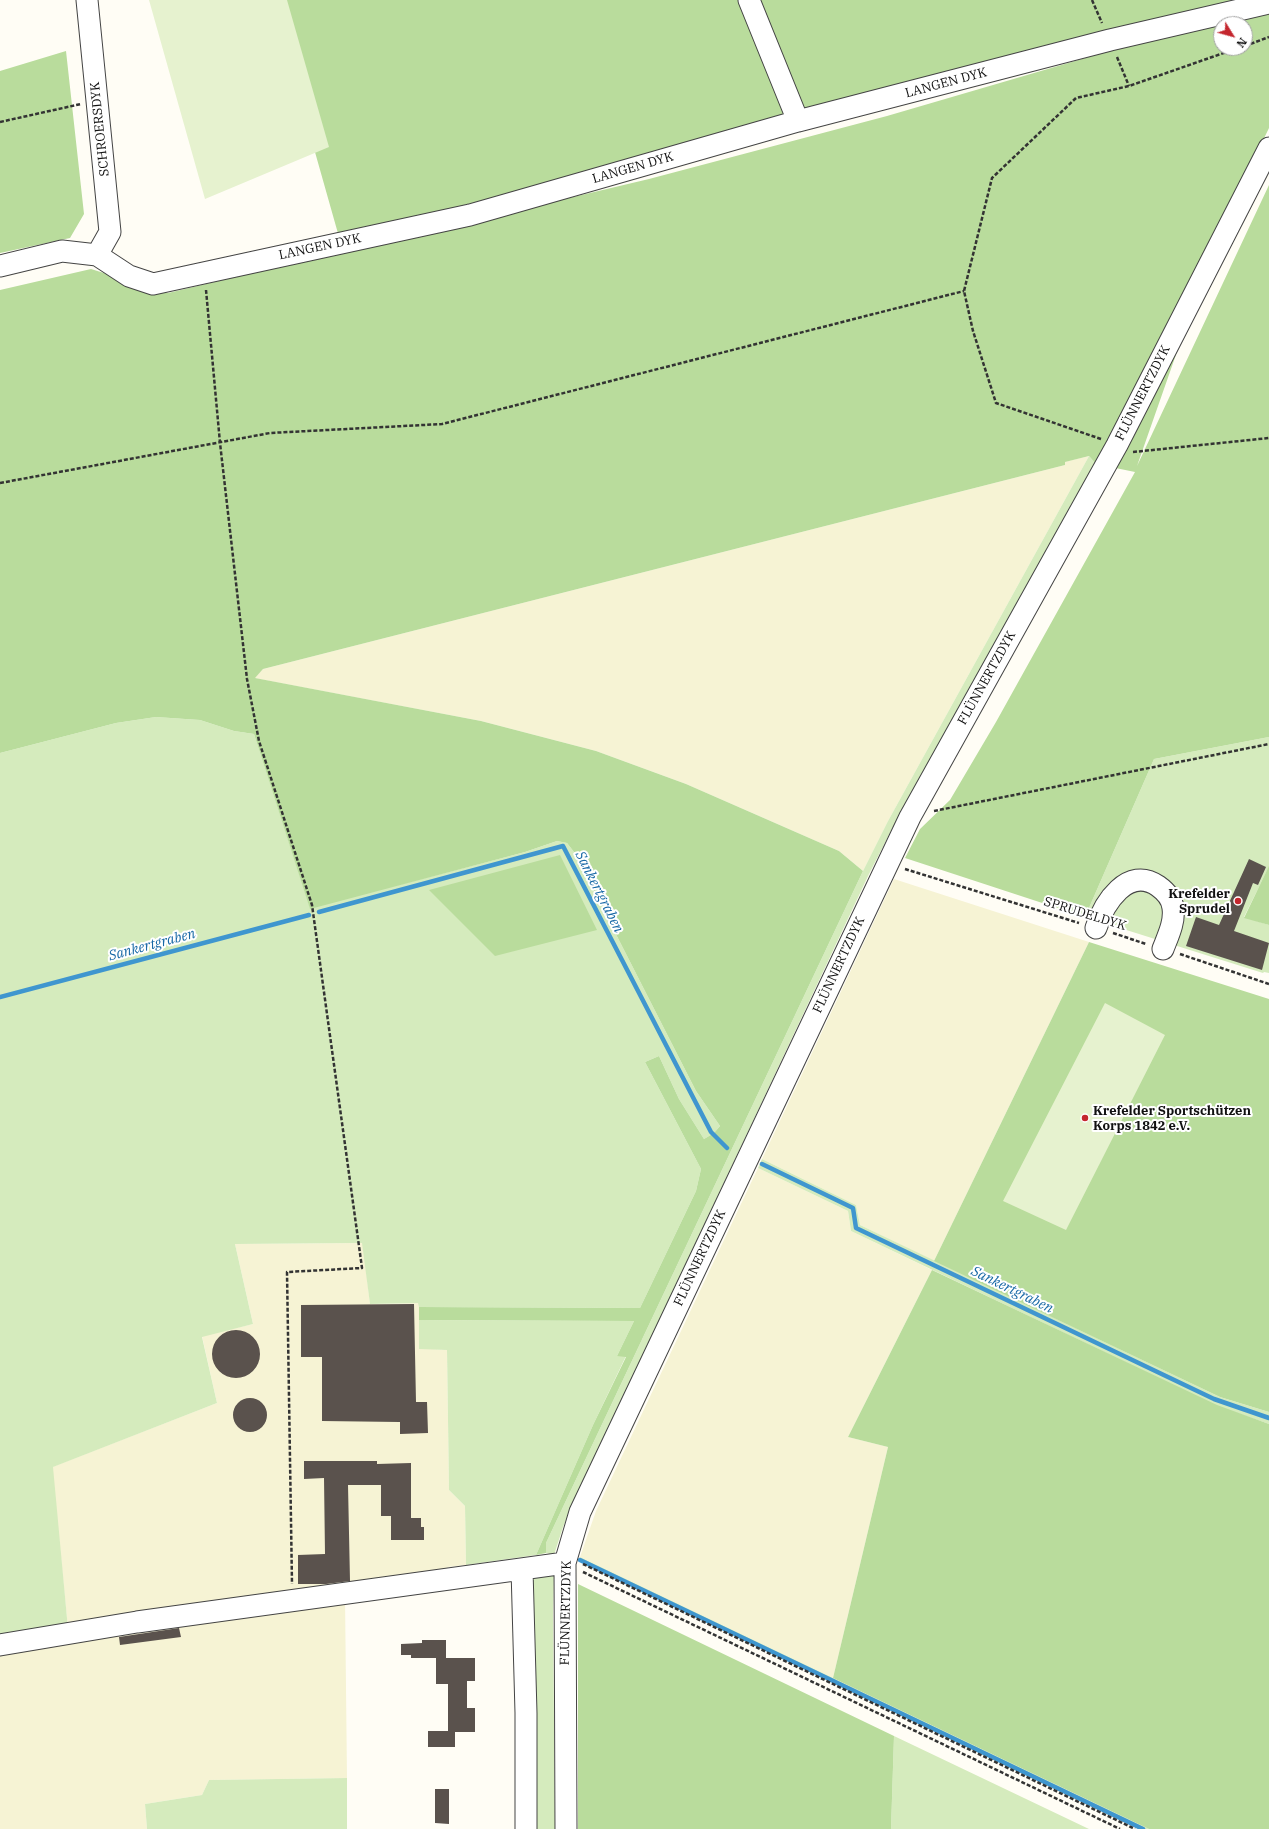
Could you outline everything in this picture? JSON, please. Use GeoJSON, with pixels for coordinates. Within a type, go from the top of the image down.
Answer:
{"type":"FeatureCollection","features":[{"type":"Feature","properties":{"kind":"street","name":"SCHROERSDYK"},"geometry":{"type":"LineString","coordinates":[[87,0],[110,232],[97,255]]}},
{"type":"Feature","properties":{"kind":"street"},"geometry":{"type":"LineString","coordinates":[[749,0],[798,121]]}},
{"type":"Feature","properties":{"kind":"street","name":"LANGEN DYK"},"geometry":{"type":"LineString","coordinates":[[0,266],[62,251],[97,255],[129,276],[153,284],[470,215],[798,121],[1102,42],[1269,3]]}},
{"type":"Feature","properties":{"kind":"street","name":"FLÜNNERTZDYK"},"geometry":{"type":"LineString","coordinates":[[566,1829],[565,1563],[580,1512],[910,817],[1126,449],[1269,148]]}},
{"type":"Feature","properties":{"kind":"street"},"geometry":{"type":"LineString","coordinates":[[1096,928],[1101,914],[1113,894],[1133,880],[1151,881],[1166,892],[1173,908],[1172,927],[1163,949]]}},
{"type":"Feature","properties":{"kind":"street"},"geometry":{"type":"LineString","coordinates":[[0,1645],[137,1622],[565,1563]]}},
{"type":"Feature","properties":{"kind":"street"},"geometry":{"type":"LineString","coordinates":[[522,1569],[526,1713],[526,1829]]}},
{"type":"Feature","properties":{"kind":"path"},"geometry":{"type":"LineString","coordinates":[[1253,43],[1269,37]]}},
{"type":"Feature","properties":{"kind":"path"},"geometry":{"type":"LineString","coordinates":[[1215,56],[1129,86],[1076,98],[992,178],[964,291],[973,331],[996,404],[1126,449],[1269,438]]}},
{"type":"Feature","properties":{"kind":"path"},"geometry":{"type":"LineString","coordinates":[[0,122],[97,100]]}},
{"type":"Feature","properties":{"kind":"path"},"geometry":{"type":"LineString","coordinates":[[202,273],[207,294],[220,443],[247,679],[259,741],[312,905],[362,1268],[287,1272],[292,1600]]}},
{"type":"Feature","properties":{"kind":"path"},"geometry":{"type":"LineString","coordinates":[[0,483],[25,477],[270,433],[442,424],[964,291]]}},
{"type":"Feature","properties":{"kind":"path"},"geometry":{"type":"LineString","coordinates":[[910,817],[1269,744]]}},
{"type":"Feature","properties":{"kind":"path","name":"SPRUDELDYK"},"geometry":{"type":"LineString","coordinates":[[902,868],[1163,949],[1269,984]]}},
{"type":"Feature","properties":{"kind":"path"},"geometry":{"type":"LineString","coordinates":[[565,1563],[578,1562],[1135,1829]]}},
{"type":"Feature","properties":{"kind":"path"},"geometry":{"type":"LineString","coordinates":[[565,1563],[1120,1829]]}},
{"type":"Feature","properties":{"kind":"shaded area"},"geometry":{"type":"Polygon","coordinates":[[[1089,456],[888,821],[863,871],[839,851],[686,784],[596,751],[481,721],[254,678],[263,669],[1065,465],[1064,462],[1089,456]]]}},
{"type":"Feature","properties":{"kind":"shaded area"},"geometry":{"type":"Polygon","coordinates":[[[894,879],[1089,942],[934,1261],[860,1225],[856,1205],[762,1159],[894,879]]]}},
{"type":"Feature","properties":{"kind":"shaded area"},"geometry":{"type":"Polygon","coordinates":[[[758,1168],[848,1211],[851,1231],[932,1270],[848,1437],[888,1447],[833,1678],[580,1557],[596,1511],[758,1168]]]}},
{"type":"Feature","properties":{"kind":"shaded area"},"geometry":{"type":"Polygon","coordinates":[[[363,1243],[370,1304],[419,1303],[419,1348],[447,1350],[449,1490],[465,1506],[466,1565],[448,1567],[447,1570],[68,1629],[52,1467],[217,1403],[202,1336],[253,1324],[235,1244],[363,1243]]]}},
{"type":"Feature","properties":{"kind":"shaded area"},"geometry":{"type":"Polygon","coordinates":[[[345,1597],[347,1778],[209,1780],[202,1795],[145,1804],[147,1829],[0,1829],[0,1651],[345,1597]]]}},
{"type":"Feature","properties":{"kind":"green space"},"geometry":{"type":"Polygon","coordinates":[[[149,0],[287,0],[329,147],[205,199],[149,0]]]}},
{"type":"Feature","properties":{"kind":"green space"},"geometry":{"type":"Polygon","coordinates":[[[272,0],[1251,0],[1110,40],[339,237],[272,0]]]}},
{"type":"Feature","properties":{"kind":"green space"},"geometry":{"type":"Polygon","coordinates":[[[1269,12],[1269,128],[1220,229],[1137,466],[1269,185],[1269,737],[1154,759],[1085,917],[905,858],[920,829],[950,800],[996,722],[1135,472],[1096,464],[1089,456],[1065,462],[1065,465],[263,669],[255,678],[481,721],[596,751],[686,784],[839,851],[863,871],[546,1543],[546,1553],[536,1555],[593,1425],[626,1357],[617,1356],[634,1321],[419,1320],[419,1307],[640,1308],[696,1191],[701,1169],[645,1062],[659,1056],[679,1099],[704,1139],[714,1133],[720,1126],[696,1091],[574,852],[567,843],[557,841],[525,852],[310,909],[254,734],[234,731],[200,720],[156,717],[116,723],[0,753],[0,290],[91,269],[168,293],[649,179],[887,116],[1099,54],[1213,26],[1213,56],[1253,56],[1253,16],[1269,12]]]}},
{"type":"Feature","properties":{"kind":"green space"},"geometry":{"type":"Polygon","coordinates":[[[66,51],[84,214],[70,238],[0,253],[0,71],[66,51]]]}},
{"type":"Feature","properties":{"kind":"green space"},"geometry":{"type":"Polygon","coordinates":[[[1089,456],[1096,464],[894,825],[869,874],[574,1502],[563,1527],[554,1555],[546,1553],[546,1543],[863,871],[888,821],[1089,456]]]}},
{"type":"Feature","properties":{"kind":"green space"},"geometry":{"type":"Polygon","coordinates":[[[156,717],[200,720],[234,731],[254,734],[310,908],[525,852],[557,841],[567,843],[574,852],[696,1091],[720,1126],[714,1133],[704,1139],[679,1099],[659,1056],[645,1062],[701,1169],[696,1191],[640,1308],[419,1307],[418,1303],[370,1304],[362,1243],[235,1244],[253,1324],[202,1337],[217,1403],[53,1467],[68,1629],[0,1638],[0,753],[116,723],[156,717]]]}},
{"type":"Feature","properties":{"kind":"green space"},"geometry":{"type":"Polygon","coordinates":[[[1269,737],[1269,867],[1244,917],[1269,925],[1269,973],[1263,973],[1085,917],[1154,759],[1269,737]]]}},
{"type":"Feature","properties":{"kind":"green space"},"geometry":{"type":"Polygon","coordinates":[[[560,855],[597,930],[495,956],[429,890],[560,855]]]}},
{"type":"Feature","properties":{"kind":"green space"},"geometry":{"type":"Polygon","coordinates":[[[1269,866],[1269,925],[1244,918],[1269,866]]]}},
{"type":"Feature","properties":{"kind":"green space"},"geometry":{"type":"Polygon","coordinates":[[[1089,942],[1269,999],[1269,1412],[1220,1397],[934,1261],[1089,942]]]}},
{"type":"Feature","properties":{"kind":"green space","name":"Krefelder Sportschützen Korps 1842 e.V."},"geometry":{"type":"Polygon","coordinates":[[[1105,1003],[1165,1035],[1066,1230],[1003,1201],[1105,1003]]]}},
{"type":"Feature","properties":{"kind":"green space"},"geometry":{"type":"Polygon","coordinates":[[[762,1159],[856,1205],[860,1225],[1220,1397],[1269,1412],[1269,1424],[1217,1406],[851,1231],[848,1211],[758,1168],[762,1159]]]}},
{"type":"Feature","properties":{"kind":"green space"},"geometry":{"type":"Polygon","coordinates":[[[932,1270],[1217,1405],[1269,1424],[1269,1829],[1149,1829],[833,1678],[888,1447],[848,1437],[932,1270]]]}},
{"type":"Feature","properties":{"kind":"green space"},"geometry":{"type":"Polygon","coordinates":[[[419,1320],[634,1321],[617,1356],[626,1356],[593,1425],[536,1555],[466,1565],[465,1506],[449,1490],[447,1350],[419,1349],[419,1320]]]}},
{"type":"Feature","properties":{"kind":"green space"},"geometry":{"type":"Polygon","coordinates":[[[580,1557],[1149,1829],[1139,1829],[579,1561],[580,1557]]]}},
{"type":"Feature","properties":{"kind":"green space"},"geometry":{"type":"Polygon","coordinates":[[[529,1570],[554,1573],[555,1829],[531,1829],[529,1570]]]}},
{"type":"Feature","properties":{"kind":"green space"},"geometry":{"type":"Polygon","coordinates":[[[578,1584],[894,1736],[891,1829],[578,1829],[578,1584]]]}},
{"type":"Feature","properties":{"kind":"green space"},"geometry":{"type":"Polygon","coordinates":[[[894,1736],[1089,1829],[891,1829],[894,1736]]]}},
{"type":"Feature","properties":{"kind":"green space"},"geometry":{"type":"Polygon","coordinates":[[[347,1778],[347,1829],[147,1829],[145,1804],[202,1795],[209,1780],[347,1778]]]}},
{"type":"Feature","properties":{"kind":"building","name":"Krefelder Sprudel"},"geometry":{"type":"Polygon","coordinates":[[[1249,859],[1266,867],[1258,885],[1253,883],[1234,931],[1269,943],[1262,970],[1186,946],[1196,917],[1219,925],[1249,859]]]}},
{"type":"Feature","properties":{"kind":"building"},"geometry":{"type":"Polygon","coordinates":[[[414,1304],[416,1402],[427,1402],[428,1433],[400,1434],[400,1422],[322,1421],[322,1357],[301,1357],[301,1305],[414,1304]]]}},
{"type":"Feature","properties":{"kind":"building"},"geometry":{"type":"Polygon","coordinates":[[[236,1330],[245,1332],[253,1337],[258,1345],[260,1354],[258,1363],[253,1371],[245,1376],[236,1378],[227,1376],[219,1371],[214,1363],[212,1354],[214,1345],[219,1337],[227,1332],[236,1330]]]}},
{"type":"Feature","properties":{"kind":"building"},"geometry":{"type":"Polygon","coordinates":[[[247,1398],[253,1398],[257,1399],[264,1405],[267,1415],[266,1422],[260,1429],[253,1432],[247,1432],[243,1431],[236,1425],[233,1418],[233,1412],[234,1408],[240,1401],[247,1398]]]}},
{"type":"Feature","properties":{"kind":"building"},"geometry":{"type":"Polygon","coordinates":[[[304,1461],[377,1461],[377,1464],[411,1463],[411,1518],[421,1518],[421,1527],[424,1527],[424,1540],[391,1540],[391,1516],[381,1516],[381,1485],[348,1485],[350,1581],[326,1584],[298,1584],[298,1555],[325,1554],[324,1478],[304,1479],[304,1461]]]}},
{"type":"Feature","properties":{"kind":"building"},"geometry":{"type":"Polygon","coordinates":[[[179,1628],[181,1637],[120,1645],[119,1637],[179,1628]]]}},
{"type":"Feature","properties":{"kind":"building"},"geometry":{"type":"Polygon","coordinates":[[[422,1640],[446,1640],[446,1658],[475,1658],[475,1681],[467,1681],[467,1708],[475,1708],[475,1732],[455,1732],[455,1747],[428,1747],[428,1731],[448,1731],[448,1684],[436,1684],[436,1658],[411,1658],[411,1655],[401,1655],[401,1644],[422,1643],[422,1640]]]}},
{"type":"Feature","properties":{"kind":"building"},"geometry":{"type":"Polygon","coordinates":[[[435,1789],[449,1789],[449,1824],[435,1823],[435,1789]]]}},
{"type":"Feature","properties":{"kind":"waterway","name":"Sankertgraben"},"geometry":{"type":"LineString","coordinates":[[319,912],[563,846],[711,1132],[727,1148]]}},
{"type":"Feature","properties":{"kind":"waterway","name":"Sankertgraben"},"geometry":{"type":"LineString","coordinates":[[0,997],[309,915]]}},
{"type":"Feature","properties":{"kind":"waterway","name":"Sankertgraben"},"geometry":{"type":"LineString","coordinates":[[762,1164],[853,1208],[856,1228],[1214,1399],[1269,1418]]}},
{"type":"Feature","properties":{"kind":"waterway"},"geometry":{"type":"LineString","coordinates":[[580,1560],[1143,1829]]}},
{"type":"Feature","properties":{"kind":"place","name":"Krefelder Sprudel"},"geometry":{"type":"Point","coordinates":[1238,901]}},
{"type":"Feature","properties":{"kind":"place","name":"Krefelder Sportschützen Korps 1842 e.V."},"geometry":{"type":"Point","coordinates":[1085,1118]}}]}
